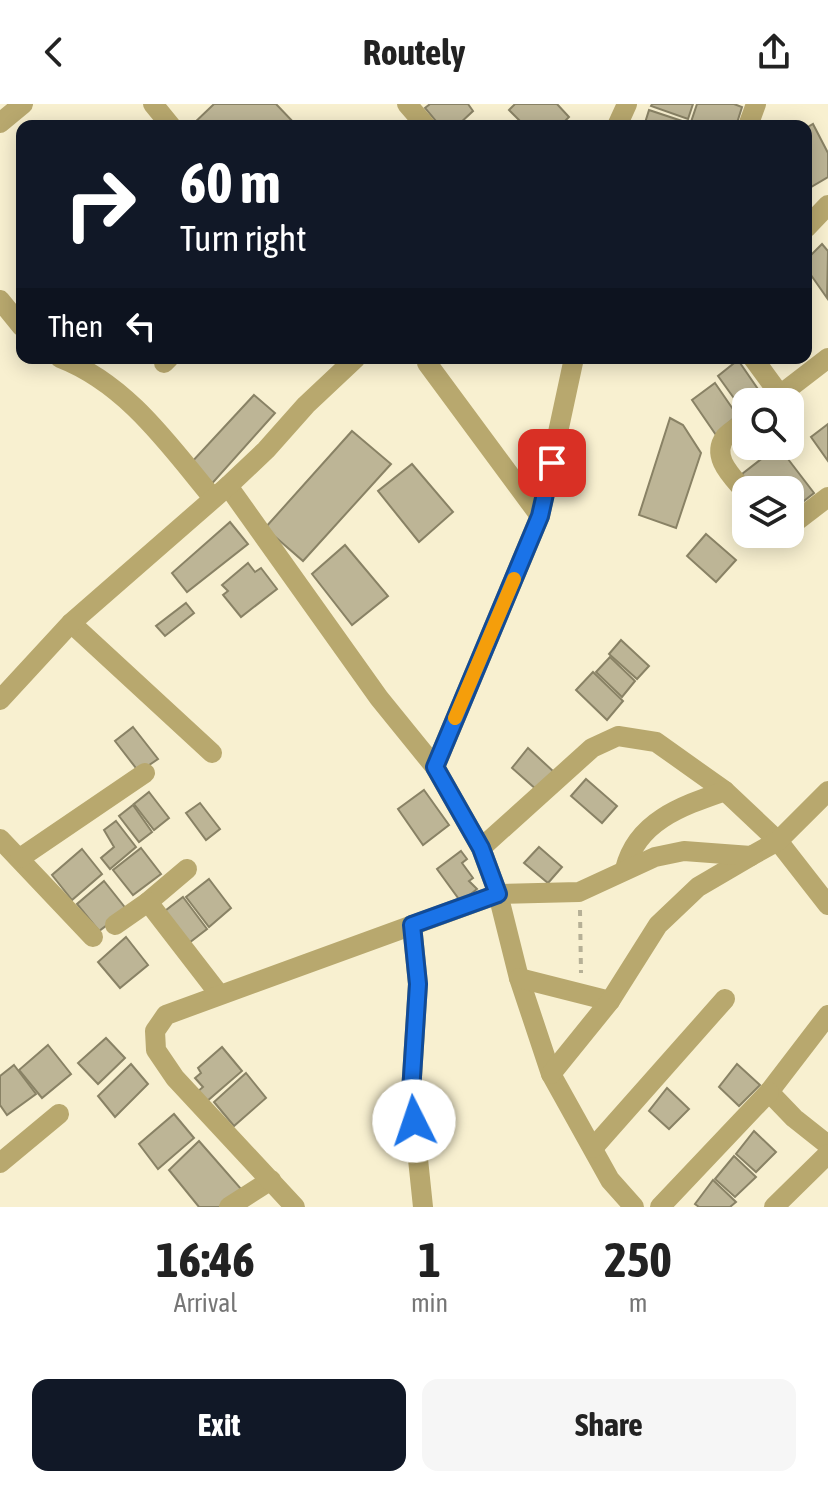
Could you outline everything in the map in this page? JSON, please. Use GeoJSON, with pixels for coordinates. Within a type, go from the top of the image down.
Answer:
{"type":"FeatureCollection","features":[{"type":"Feature","properties":{"kind":"street"},"geometry":{"type":"LineString","coordinates":[[0,123],[23,104]]}},
{"type":"Feature","properties":{"kind":"street"},"geometry":{"type":"LineString","coordinates":[[407,104],[421,120]]}},
{"type":"Feature","properties":{"kind":"street"},"geometry":{"type":"LineString","coordinates":[[812,222],[828,205]]}},
{"type":"Feature","properties":{"kind":"street"},"geometry":{"type":"LineString","coordinates":[[0,300],[16,320]]}},
{"type":"Feature","properties":{"kind":"street"},"geometry":{"type":"LineString","coordinates":[[788,388],[828,358]]}},
{"type":"Feature","properties":{"kind":"street"},"geometry":{"type":"LineString","coordinates":[[76,364],[119,392],[221,492],[435,767],[481,848],[498,894],[519,978],[551,1074],[623,1203]]}},
{"type":"Feature","properties":{"kind":"street"},"geometry":{"type":"LineString","coordinates":[[0,700],[71,623],[221,492],[349,364]]}},
{"type":"Feature","properties":{"kind":"street"},"geometry":{"type":"LineString","coordinates":[[428,364],[540,516]]}},
{"type":"Feature","properties":{"kind":"street"},"geometry":{"type":"LineString","coordinates":[[435,767],[540,516],[573,364]]}},
{"type":"Feature","properties":{"kind":"street"},"geometry":{"type":"LineString","coordinates":[[756,364],[770,388]]}},
{"type":"Feature","properties":{"kind":"street"},"geometry":{"type":"LineString","coordinates":[[732,432],[725,437],[720,451],[722,465],[732,477]]}},
{"type":"Feature","properties":{"kind":"street"},"geometry":{"type":"LineString","coordinates":[[804,515],[828,497]]}},
{"type":"Feature","properties":{"kind":"street"},"geometry":{"type":"LineString","coordinates":[[71,623],[212,753]]}},
{"type":"Feature","properties":{"kind":"street"},"geometry":{"type":"LineString","coordinates":[[481,848],[592,748],[618,736],[656,742],[725,791],[778,841],[828,905]]}},
{"type":"Feature","properties":{"kind":"street"},"geometry":{"type":"LineString","coordinates":[[20,858],[145,773]]}},
{"type":"Feature","properties":{"kind":"street"},"geometry":{"type":"LineString","coordinates":[[625,869],[628,854],[638,837],[664,817],[690,803],[725,791]]}},
{"type":"Feature","properties":{"kind":"street"},"geometry":{"type":"LineString","coordinates":[[551,1074],[610,1001],[658,925],[698,887],[778,841],[828,791]]}},
{"type":"Feature","properties":{"kind":"street"},"geometry":{"type":"LineString","coordinates":[[0,839],[93,937]]}},
{"type":"Feature","properties":{"kind":"street"},"geometry":{"type":"LineString","coordinates":[[295,1207],[175,1078],[156,1050],[155,1031],[166,1015],[498,894],[579,892],[655,857],[684,851],[751,856]]}},
{"type":"Feature","properties":{"kind":"street"},"geometry":{"type":"LineString","coordinates":[[115,925],[187,869]]}},
{"type":"Feature","properties":{"kind":"street"},"geometry":{"type":"LineString","coordinates":[[148,902],[219,994]]}},
{"type":"Feature","properties":{"kind":"street"},"geometry":{"type":"LineString","coordinates":[[412,925],[418,984],[411,1092],[423,1207]]}},
{"type":"Feature","properties":{"kind":"street"},"geometry":{"type":"LineString","coordinates":[[519,978],[610,1001]]}},
{"type":"Feature","properties":{"kind":"street"},"geometry":{"type":"LineString","coordinates":[[593,1148],[725,999]]}},
{"type":"Feature","properties":{"kind":"street"},"geometry":{"type":"LineString","coordinates":[[660,1207],[769,1092],[828,1015]]}},
{"type":"Feature","properties":{"kind":"street"},"geometry":{"type":"LineString","coordinates":[[769,1092],[794,1118],[828,1145]]}},
{"type":"Feature","properties":{"kind":"street"},"geometry":{"type":"LineString","coordinates":[[3,1153],[59,1114]]}},
{"type":"Feature","properties":{"kind":"street"},"geometry":{"type":"LineString","coordinates":[[774,1207],[828,1154]]}},
{"type":"Feature","properties":{"kind":"street"},"geometry":{"type":"LineString","coordinates":[[229,1207],[271,1180]]}},
{"type":"Feature","properties":{"kind":"path"},"geometry":{"type":"LineString","coordinates":[[579,892],[582,994]]}},
{"type":"Feature","properties":{"kind":"building"},"geometry":{"type":"Polygon","coordinates":[[[214,104],[276,104],[291,120],[197,120],[214,104]]]}},
{"type":"Feature","properties":{"kind":"building"},"geometry":{"type":"Polygon","coordinates":[[[430,104],[468,104],[473,111],[463,120],[435,120],[425,108],[430,104]]]}},
{"type":"Feature","properties":{"kind":"building"},"geometry":{"type":"Polygon","coordinates":[[[515,104],[557,104],[569,117],[566,120],[519,120],[509,110],[515,104]]]}},
{"type":"Feature","properties":{"kind":"building"},"geometry":{"type":"Polygon","coordinates":[[[652,104],[693,104],[688,119],[652,104]]]}},
{"type":"Feature","properties":{"kind":"building"},"geometry":{"type":"Polygon","coordinates":[[[697,104],[734,104],[742,107],[738,120],[692,120],[697,104]]]}},
{"type":"Feature","properties":{"kind":"building"},"geometry":{"type":"Polygon","coordinates":[[[649,110],[679,120],[646,120],[649,110]]]}},
{"type":"Feature","properties":{"kind":"building"},"geometry":{"type":"Polygon","coordinates":[[[812,125],[828,153],[828,177],[812,186],[812,125]]]}},
{"type":"Feature","properties":{"kind":"building"},"geometry":{"type":"Polygon","coordinates":[[[822,244],[828,251],[827,298],[812,277],[812,254],[822,244]]]}},
{"type":"Feature","properties":{"kind":"building"},"geometry":{"type":"Polygon","coordinates":[[[733,364],[741,364],[757,388],[732,388],[732,395],[718,376],[733,364]]]}},
{"type":"Feature","properties":{"kind":"building"},"geometry":{"type":"Polygon","coordinates":[[[715,383],[732,408],[732,420],[716,435],[692,400],[715,383]]]}},
{"type":"Feature","properties":{"kind":"building"},"geometry":{"type":"Polygon","coordinates":[[[254,395],[275,413],[208,488],[189,465],[254,395]]]}},
{"type":"Feature","properties":{"kind":"building"},"geometry":{"type":"Polygon","coordinates":[[[670,418],[683,425],[701,453],[676,528],[639,515],[670,418]]]}},
{"type":"Feature","properties":{"kind":"building"},"geometry":{"type":"Polygon","coordinates":[[[828,424],[828,461],[811,437],[828,424]]]}},
{"type":"Feature","properties":{"kind":"building"},"geometry":{"type":"Polygon","coordinates":[[[352,431],[391,464],[303,561],[265,528],[352,431]]]}},
{"type":"Feature","properties":{"kind":"building"},"geometry":{"type":"Polygon","coordinates":[[[760,460],[789,460],[801,476],[743,476],[760,460]]]}},
{"type":"Feature","properties":{"kind":"building"},"geometry":{"type":"Polygon","coordinates":[[[412,464],[453,512],[419,542],[378,491],[412,464]]]}},
{"type":"Feature","properties":{"kind":"building"},"geometry":{"type":"Polygon","coordinates":[[[804,480],[814,493],[804,501],[804,480]]]}},
{"type":"Feature","properties":{"kind":"building"},"geometry":{"type":"Polygon","coordinates":[[[230,522],[248,544],[187,592],[172,573],[230,522]]]}},
{"type":"Feature","properties":{"kind":"building"},"geometry":{"type":"Polygon","coordinates":[[[706,534],[736,560],[716,582],[687,556],[706,534]]]}},
{"type":"Feature","properties":{"kind":"building"},"geometry":{"type":"Polygon","coordinates":[[[345,545],[388,596],[352,625],[312,574],[345,545]]]}},
{"type":"Feature","properties":{"kind":"building"},"geometry":{"type":"Polygon","coordinates":[[[248,563],[255,572],[261,568],[277,589],[241,617],[223,595],[228,591],[222,585],[248,563]]]}},
{"type":"Feature","properties":{"kind":"building"},"geometry":{"type":"Polygon","coordinates":[[[186,603],[194,613],[165,636],[156,626],[186,603]]]}},
{"type":"Feature","properties":{"kind":"building"},"geometry":{"type":"Polygon","coordinates":[[[621,640],[649,666],[637,679],[609,654],[621,640]]]}},
{"type":"Feature","properties":{"kind":"building"},"geometry":{"type":"Polygon","coordinates":[[[610,657],[635,681],[622,697],[596,672],[610,657]]]}},
{"type":"Feature","properties":{"kind":"building"},"geometry":{"type":"Polygon","coordinates":[[[593,672],[623,701],[607,720],[576,690],[593,672]]]}},
{"type":"Feature","properties":{"kind":"building"},"geometry":{"type":"Polygon","coordinates":[[[133,727],[158,759],[139,772],[115,741],[133,727]]]}},
{"type":"Feature","properties":{"kind":"building"},"geometry":{"type":"Polygon","coordinates":[[[528,748],[554,772],[537,790],[512,768],[528,748]]]}},
{"type":"Feature","properties":{"kind":"building"},"geometry":{"type":"Polygon","coordinates":[[[586,779],[617,806],[602,823],[571,796],[586,779]]]}},
{"type":"Feature","properties":{"kind":"building"},"geometry":{"type":"Polygon","coordinates":[[[424,790],[449,825],[423,845],[398,809],[424,790]]]}},
{"type":"Feature","properties":{"kind":"building"},"geometry":{"type":"Polygon","coordinates":[[[149,792],[169,818],[154,830],[134,804],[149,792]]]}},
{"type":"Feature","properties":{"kind":"building"},"geometry":{"type":"Polygon","coordinates":[[[200,803],[220,829],[206,840],[186,813],[200,803]]]}},
{"type":"Feature","properties":{"kind":"building"},"geometry":{"type":"Polygon","coordinates":[[[133,805],[152,832],[139,842],[119,816],[133,805]]]}},
{"type":"Feature","properties":{"kind":"building"},"geometry":{"type":"Polygon","coordinates":[[[116,821],[136,847],[110,869],[101,858],[114,847],[104,830],[116,821]]]}},
{"type":"Feature","properties":{"kind":"building"},"geometry":{"type":"Polygon","coordinates":[[[539,847],[562,867],[548,883],[524,863],[539,847]]]}},
{"type":"Feature","properties":{"kind":"building"},"geometry":{"type":"Polygon","coordinates":[[[141,848],[161,874],[133,895],[113,870],[141,848]]]}},
{"type":"Feature","properties":{"kind":"building"},"geometry":{"type":"Polygon","coordinates":[[[82,849],[102,874],[72,900],[52,875],[82,849]]]}},
{"type":"Feature","properties":{"kind":"building"},"geometry":{"type":"Polygon","coordinates":[[[461,851],[467,859],[462,863],[473,878],[469,881],[477,889],[461,902],[437,869],[461,851]]]}},
{"type":"Feature","properties":{"kind":"building"},"geometry":{"type":"Polygon","coordinates":[[[209,879],[231,908],[209,927],[186,897],[209,879]]]}},
{"type":"Feature","properties":{"kind":"building"},"geometry":{"type":"Polygon","coordinates":[[[104,881],[127,910],[99,931],[77,904],[104,881]]]}},
{"type":"Feature","properties":{"kind":"building"},"geometry":{"type":"Polygon","coordinates":[[[183,897],[207,929],[185,946],[161,914],[183,897]]]}},
{"type":"Feature","properties":{"kind":"building"},"geometry":{"type":"Polygon","coordinates":[[[126,937],[148,965],[120,988],[98,962],[126,937]]]}},
{"type":"Feature","properties":{"kind":"building"},"geometry":{"type":"Polygon","coordinates":[[[106,1038],[125,1058],[98,1084],[78,1063],[106,1038]]]}},
{"type":"Feature","properties":{"kind":"building"},"geometry":{"type":"Polygon","coordinates":[[[48,1045],[71,1074],[42,1098],[19,1070],[48,1045]]]}},
{"type":"Feature","properties":{"kind":"building"},"geometry":{"type":"Polygon","coordinates":[[[222,1047],[242,1071],[206,1102],[197,1092],[203,1087],[195,1078],[201,1073],[198,1068],[222,1047]]]}},
{"type":"Feature","properties":{"kind":"building"},"geometry":{"type":"Polygon","coordinates":[[[131,1064],[148,1084],[115,1117],[98,1096],[131,1064]]]}},
{"type":"Feature","properties":{"kind":"building"},"geometry":{"type":"Polygon","coordinates":[[[737,1064],[760,1085],[739,1106],[719,1087],[737,1064]]]}},
{"type":"Feature","properties":{"kind":"building"},"geometry":{"type":"Polygon","coordinates":[[[14,1065],[36,1094],[7,1115],[0,1105],[0,1076],[14,1065]]]}},
{"type":"Feature","properties":{"kind":"building"},"geometry":{"type":"Polygon","coordinates":[[[246,1073],[266,1098],[234,1126],[214,1102],[246,1073]]]}},
{"type":"Feature","properties":{"kind":"building"},"geometry":{"type":"Polygon","coordinates":[[[667,1088],[689,1109],[669,1129],[649,1111],[667,1088]]]}},
{"type":"Feature","properties":{"kind":"building"},"geometry":{"type":"Polygon","coordinates":[[[174,1114],[194,1138],[158,1169],[139,1144],[174,1114]]]}},
{"type":"Feature","properties":{"kind":"building"},"geometry":{"type":"Polygon","coordinates":[[[754,1131],[776,1152],[756,1172],[736,1154],[754,1131]]]}},
{"type":"Feature","properties":{"kind":"building"},"geometry":{"type":"Polygon","coordinates":[[[199,1141],[242,1190],[220,1207],[199,1207],[169,1170],[199,1141]]]}},
{"type":"Feature","properties":{"kind":"building"},"geometry":{"type":"Polygon","coordinates":[[[734,1156],[756,1177],[735,1197],[715,1179],[734,1156]]]}},
{"type":"Feature","properties":{"kind":"building"},"geometry":{"type":"Polygon","coordinates":[[[713,1180],[736,1202],[730,1207],[699,1207],[695,1204],[713,1180]]]}},
{"type":"Feature","properties":{"kind":"slow traffic"},"geometry":{"type":"LineString","coordinates":[[455,718],[514,579]]}},
{"type":"Feature","properties":{"kind":"route"},"geometry":{"type":"LineString","coordinates":[[414,1121],[411,1092],[418,984],[412,925],[498,894],[481,848],[435,767],[540,516],[552,463]]}}]}
